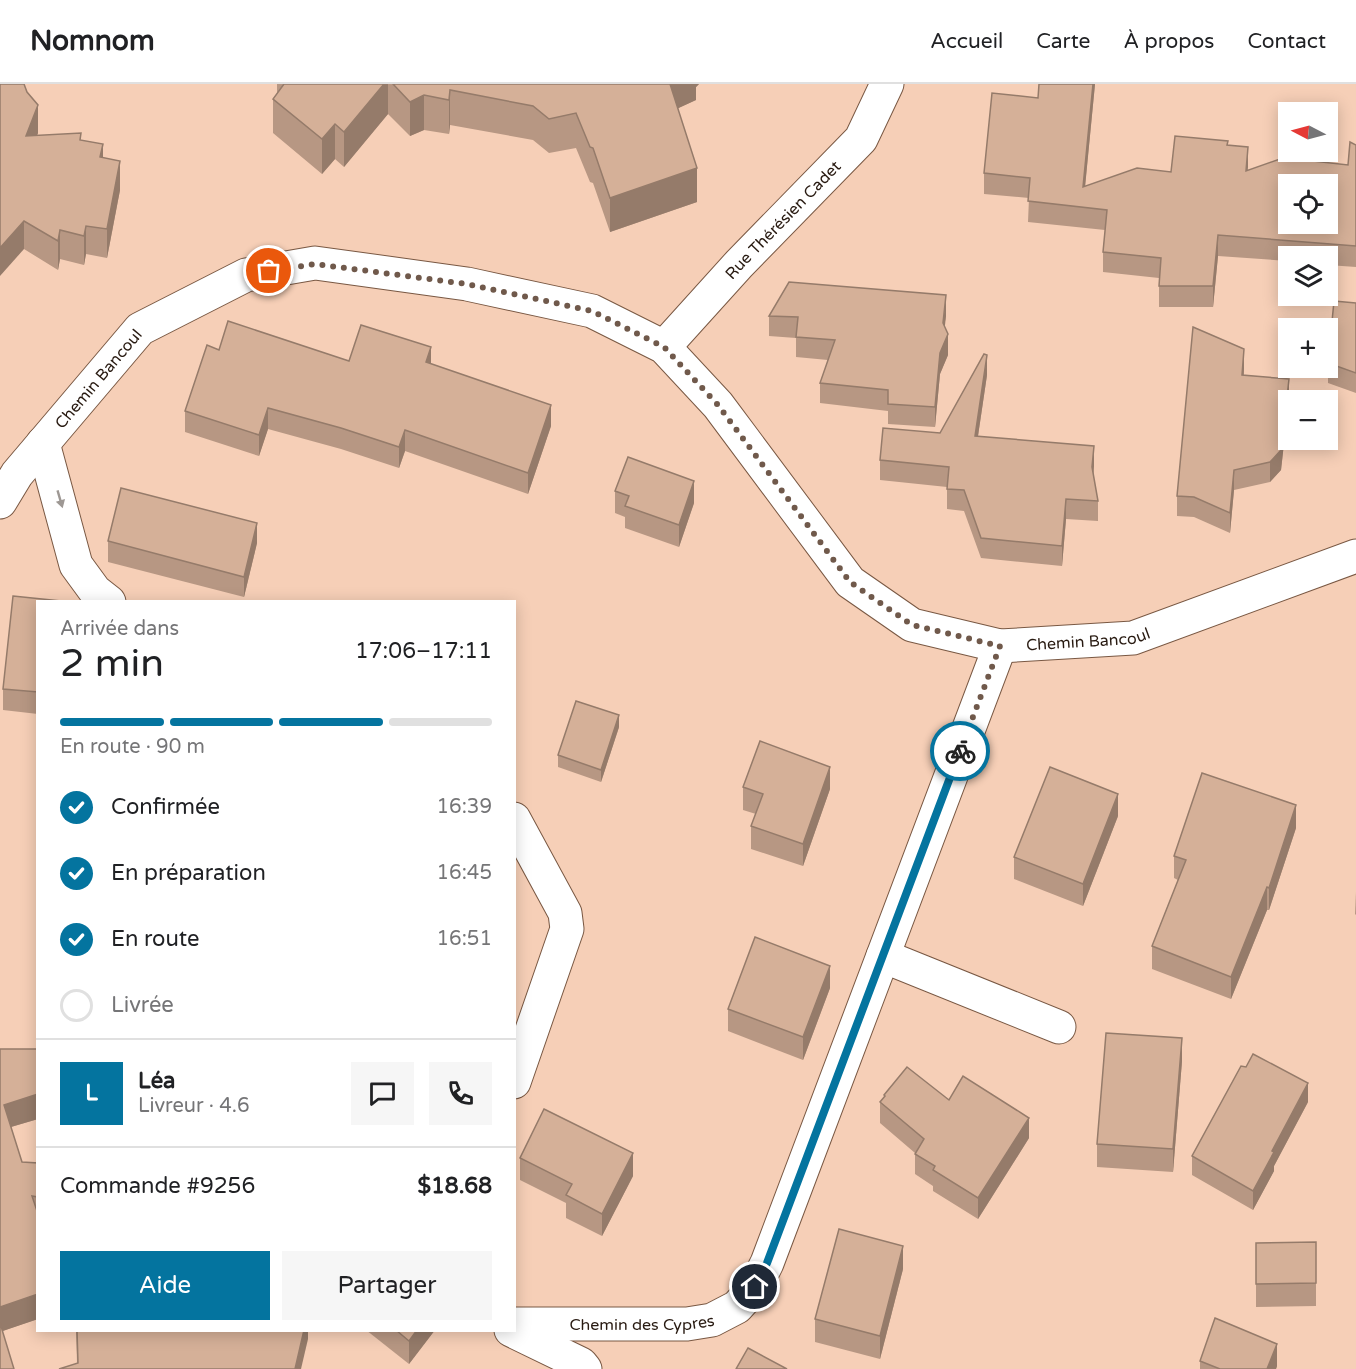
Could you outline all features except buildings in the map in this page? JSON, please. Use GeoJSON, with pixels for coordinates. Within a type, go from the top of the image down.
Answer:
{"type":"FeatureCollection","features":[{"type":"Feature","properties":{"kind":"street","name":"Rue Thérésien Cadet"},"geometry":{"type":"LineString","coordinates":[[664,347],[739,264],[861,140],[887,84]]}},
{"type":"Feature","properties":{"kind":"street","name":"Chemin Bancoul"},"geometry":{"type":"LineString","coordinates":[[0,502],[17,474],[140,329],[246,275],[315,264],[467,284],[592,311],[664,347],[718,405],[850,582],[912,625],[1000,646],[1133,638],[1356,555]]}},
{"type":"Feature","properties":{"kind":"street"},"geometry":{"type":"LineString","coordinates":[[43,443],[76,565],[95,591],[106,600]]}},
{"type":"Feature","properties":{"kind":"street","name":"Chemin des Cypres"},"geometry":{"type":"LineString","coordinates":[[516,1324],[687,1324],[712,1320],[737,1307],[755,1287],[767,1263],[1000,646]]}},
{"type":"Feature","properties":{"kind":"street"},"geometry":{"type":"LineString","coordinates":[[516,823],[565,913],[567,929],[516,1076]]}},
{"type":"Feature","properties":{"kind":"street"},"geometry":{"type":"LineString","coordinates":[[883,956],[1059,1027]]}},
{"type":"Feature","properties":{"kind":"street","name":"Chemin des Cypres"},"geometry":{"type":"LineString","coordinates":[[515,1332],[581,1364],[585,1369]]}},
{"type":"Feature","properties":{"kind":"way so far"},"geometry":{"type":"LineString","coordinates":[[269,271],[315,264],[467,284],[592,311],[664,347],[718,405],[850,582],[912,625],[1000,646],[960,751]]}},
{"type":"Feature","properties":{"kind":"route"},"geometry":{"type":"LineString","coordinates":[[755,1287],[767,1263],[960,751]]}}]}
